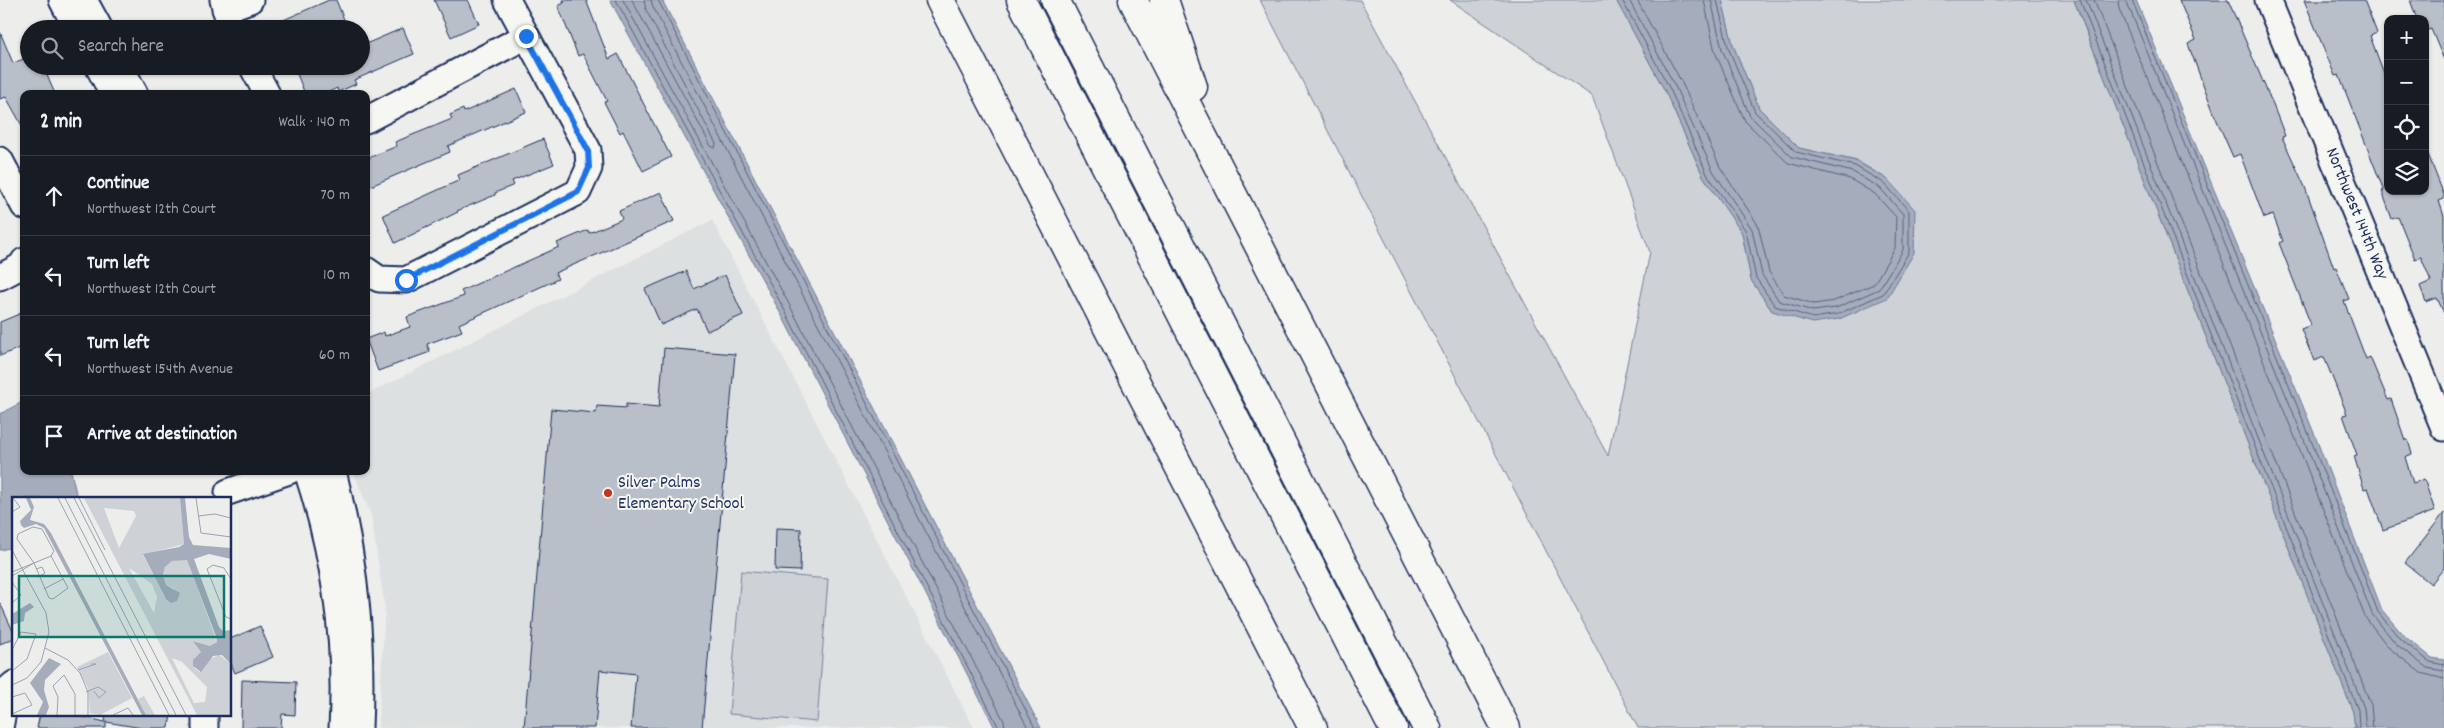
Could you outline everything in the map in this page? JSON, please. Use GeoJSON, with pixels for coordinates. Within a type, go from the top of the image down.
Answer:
{"type":"FeatureCollection","features":[{"type":"Feature","properties":{"kind":"highway"},"geometry":{"type":"LineString","coordinates":[[940,0],[1313,728]]}},
{"type":"Feature","properties":{"kind":"highway"},"geometry":{"type":"LineString","coordinates":[[1021,0],[1393,728]]}},
{"type":"Feature","properties":{"kind":"highway"},"geometry":{"type":"LineString","coordinates":[[1055,0],[1427,728]]}},
{"type":"Feature","properties":{"kind":"highway"},"geometry":{"type":"LineString","coordinates":[[1132,0],[1506,728]]}},
{"type":"Feature","properties":{"kind":"highway"},"geometry":{"type":"LineString","coordinates":[[1164,0],[1221,171]]}},
{"type":"Feature","properties":{"kind":"street"},"geometry":{"type":"LineString","coordinates":[[62,0],[72,20]]}},
{"type":"Feature","properties":{"kind":"street"},"geometry":{"type":"LineString","coordinates":[[84,0],[95,20]]}},
{"type":"Feature","properties":{"kind":"street"},"geometry":{"type":"LineString","coordinates":[[227,13],[250,0]]}},
{"type":"Feature","properties":{"kind":"street"},"geometry":{"type":"LineString","coordinates":[[372,274],[406,280],[578,192],[589,168],[588,150],[507,0]]}},
{"type":"Feature","properties":{"kind":"street","name":"Northwest 144th Way"},"geometry":{"type":"LineString","coordinates":[[2268,0],[2444,428]]}},
{"type":"Feature","properties":{"kind":"street"},"geometry":{"type":"LineString","coordinates":[[370,118],[526,36]]}},
{"type":"Feature","properties":{"kind":"street"},"geometry":{"type":"LineString","coordinates":[[103,75],[111,90]]}},
{"type":"Feature","properties":{"kind":"street"},"geometry":{"type":"LineString","coordinates":[[125,75],[133,90]]}},
{"type":"Feature","properties":{"kind":"street"},"geometry":{"type":"LineString","coordinates":[[257,75],[265,90]]}},
{"type":"Feature","properties":{"kind":"street"},"geometry":{"type":"LineString","coordinates":[[0,160],[20,198]]}},
{"type":"Feature","properties":{"kind":"street"},"geometry":{"type":"LineString","coordinates":[[0,278],[20,267]]}},
{"type":"Feature","properties":{"kind":"street"},"geometry":{"type":"LineString","coordinates":[[228,492],[277,475]]}},
{"type":"Feature","properties":{"kind":"street"},"geometry":{"type":"LineString","coordinates":[[308,475],[319,507],[334,578],[341,648],[342,728]]}},
{"type":"Feature","properties":{"kind":"street"},"geometry":{"type":"LineString","coordinates":[[334,475],[354,576],[359,619],[361,672],[359,728]]}},
{"type":"Feature","properties":{"kind":"street"},"geometry":{"type":"LineString","coordinates":[[0,728],[7,690],[12,686]]}},
{"type":"Feature","properties":{"kind":"shaded area"},"geometry":{"type":"Polygon","coordinates":[[[1260,0],[1360,0],[1608,456],[1650,252],[1592,96],[1450,0],[1616,0],[1665,91],[1703,176],[1742,233],[1751,280],[1772,311],[1887,179],[1857,161],[1799,148],[1759,108],[1733,45],[1722,0],[2074,0],[2353,712],[2355,728],[1638,728],[1260,0]]]}},
{"type":"Feature","properties":{"kind":"shaded area","name":"Silver Palms Elementary School"},"geometry":{"type":"Polygon","coordinates":[[[712,220],[974,728],[378,728],[385,609],[371,515],[355,475],[370,475],[370,393],[712,220]]]}},
{"type":"Feature","properties":{"kind":"shaded area"},"geometry":{"type":"Polygon","coordinates":[[[741,571],[828,579],[817,722],[729,714],[741,571]]]}},
{"type":"Feature","properties":{"kind":"water"},"geometry":{"type":"Polygon","coordinates":[[[610,0],[662,0],[1041,728],[995,728],[780,312],[610,0]]]}},
{"type":"Feature","properties":{"kind":"water"},"geometry":{"type":"Polygon","coordinates":[[[1616,0],[1722,0],[1733,45],[1759,108],[1799,148],[1856,161],[1887,179],[1915,210],[1914,253],[1887,298],[1839,319],[1812,323],[1772,311],[1751,280],[1742,233],[1703,176],[1665,91],[1616,0]]]}},
{"type":"Feature","properties":{"kind":"water"},"geometry":{"type":"Polygon","coordinates":[[[2074,0],[2136,0],[2314,433],[2382,610],[2403,635],[2432,658],[2444,660],[2444,728],[2355,728],[2353,712],[2074,0]]]}},
{"type":"Feature","properties":{"kind":"water"},"geometry":{"type":"Polygon","coordinates":[[[20,403],[20,475],[72,475],[77,497],[12,497],[12,547],[0,550],[0,414],[20,403]]]}},
{"type":"Feature","properties":{"kind":"building"},"geometry":{"type":"Polygon","coordinates":[[[329,0],[336,0],[344,20],[283,20],[329,0]]]}},
{"type":"Feature","properties":{"kind":"building"},"geometry":{"type":"Polygon","coordinates":[[[434,0],[468,0],[479,24],[451,37],[434,0]]]}},
{"type":"Feature","properties":{"kind":"building"},"geometry":{"type":"Polygon","coordinates":[[[563,0],[586,0],[609,59],[618,54],[671,157],[643,171],[623,131],[620,133],[604,102],[607,101],[583,54],[578,56],[558,6],[564,3],[563,0]]]}},
{"type":"Feature","properties":{"kind":"building"},"geometry":{"type":"Polygon","coordinates":[[[2179,0],[2228,0],[2273,105],[2285,136],[2282,137],[2305,187],[2334,268],[2336,267],[2349,299],[2344,301],[2366,359],[2370,357],[2388,400],[2391,399],[2405,440],[2408,440],[2412,454],[2405,457],[2413,483],[2424,479],[2435,511],[2383,530],[2368,488],[2364,489],[2354,456],[2357,455],[2343,415],[2347,414],[2324,357],[2314,361],[2301,329],[2311,325],[2279,243],[2283,241],[2273,215],[2264,218],[2240,154],[2233,157],[2215,116],[2188,44],[2196,40],[2179,0]]]}},
{"type":"Feature","properties":{"kind":"building"},"geometry":{"type":"Polygon","coordinates":[[[2304,0],[2364,0],[2377,33],[2370,36],[2384,73],[2384,191],[2339,75],[2335,76],[2304,0]]]}},
{"type":"Feature","properties":{"kind":"building"},"geometry":{"type":"Polygon","coordinates":[[[2410,0],[2444,0],[2444,60],[2431,29],[2429,30],[2429,15],[2416,15],[2410,0]]]}},
{"type":"Feature","properties":{"kind":"building"},"geometry":{"type":"Polygon","coordinates":[[[403,28],[414,54],[370,73],[370,42],[403,28]]]}},
{"type":"Feature","properties":{"kind":"building"},"geometry":{"type":"Polygon","coordinates":[[[0,32],[13,63],[20,60],[20,75],[47,75],[53,90],[20,90],[20,122],[6,97],[0,99],[0,32]]]}},
{"type":"Feature","properties":{"kind":"building"},"geometry":{"type":"Polygon","coordinates":[[[297,75],[366,75],[354,80],[356,84],[342,90],[338,90],[337,88],[333,90],[303,90],[297,75]]]}},
{"type":"Feature","properties":{"kind":"building"},"geometry":{"type":"Polygon","coordinates":[[[516,89],[526,112],[448,146],[450,152],[370,186],[370,157],[397,146],[395,142],[452,119],[450,115],[463,109],[464,112],[516,89]]]}},
{"type":"Feature","properties":{"kind":"building"},"geometry":{"type":"Polygon","coordinates":[[[543,139],[554,164],[512,181],[514,185],[457,211],[395,243],[383,215],[460,180],[458,175],[543,139]]]}},
{"type":"Feature","properties":{"kind":"building"},"geometry":{"type":"Polygon","coordinates":[[[2429,157],[2444,195],[2444,199],[2439,201],[2444,216],[2444,313],[2437,298],[2426,302],[2420,286],[2431,281],[2421,257],[2415,259],[2398,217],[2392,219],[2382,191],[2384,191],[2384,195],[2429,195],[2429,157]]]}},
{"type":"Feature","properties":{"kind":"building"},"geometry":{"type":"Polygon","coordinates":[[[661,192],[674,221],[555,273],[558,279],[459,324],[462,331],[427,344],[430,352],[378,371],[370,350],[370,337],[384,332],[385,336],[410,327],[407,317],[464,296],[461,291],[559,247],[557,243],[588,230],[589,233],[622,219],[619,211],[661,192]]]}},
{"type":"Feature","properties":{"kind":"building"},"geometry":{"type":"Polygon","coordinates":[[[686,271],[694,289],[725,275],[743,315],[707,331],[697,309],[661,325],[645,289],[686,271]]]}},
{"type":"Feature","properties":{"kind":"building"},"geometry":{"type":"Polygon","coordinates":[[[20,314],[20,348],[0,356],[0,322],[20,314]]]}},
{"type":"Feature","properties":{"kind":"building"},"geometry":{"type":"Polygon","coordinates":[[[664,348],[735,354],[702,728],[631,728],[636,674],[600,670],[595,728],[524,728],[551,409],[596,413],[597,406],[626,408],[626,404],[659,407],[664,348]]]}},
{"type":"Feature","properties":{"kind":"building"},"geometry":{"type":"Polygon","coordinates":[[[2444,513],[2444,568],[2431,584],[2405,563],[2444,513]]]}},
{"type":"Feature","properties":{"kind":"building"},"geometry":{"type":"Polygon","coordinates":[[[776,528],[801,529],[800,571],[775,570],[776,528]]]}},
{"type":"Feature","properties":{"kind":"building"},"geometry":{"type":"Polygon","coordinates":[[[0,603],[12,629],[12,639],[0,644],[0,603]]]}},
{"type":"Feature","properties":{"kind":"building"},"geometry":{"type":"Polygon","coordinates":[[[260,626],[273,657],[235,673],[231,663],[231,639],[260,626]]]}},
{"type":"Feature","properties":{"kind":"building"},"geometry":{"type":"Polygon","coordinates":[[[242,680],[296,682],[295,715],[282,714],[281,728],[241,728],[242,680]]]}},
{"type":"Feature","properties":{"kind":"building"},"geometry":{"type":"Polygon","coordinates":[[[40,716],[80,716],[105,722],[106,716],[171,716],[169,728],[142,728],[106,722],[106,728],[37,728],[40,716]]]}},
{"type":"Feature","properties":{"kind":"place","name":"Silver Palms Elementary School"},"geometry":{"type":"Point","coordinates":[608,493]}},
{"type":"Feature","properties":{"kind":"route"},"geometry":{"type":"LineString","coordinates":[[406,280],[578,192],[589,168],[588,150],[526,36]]}}]}
